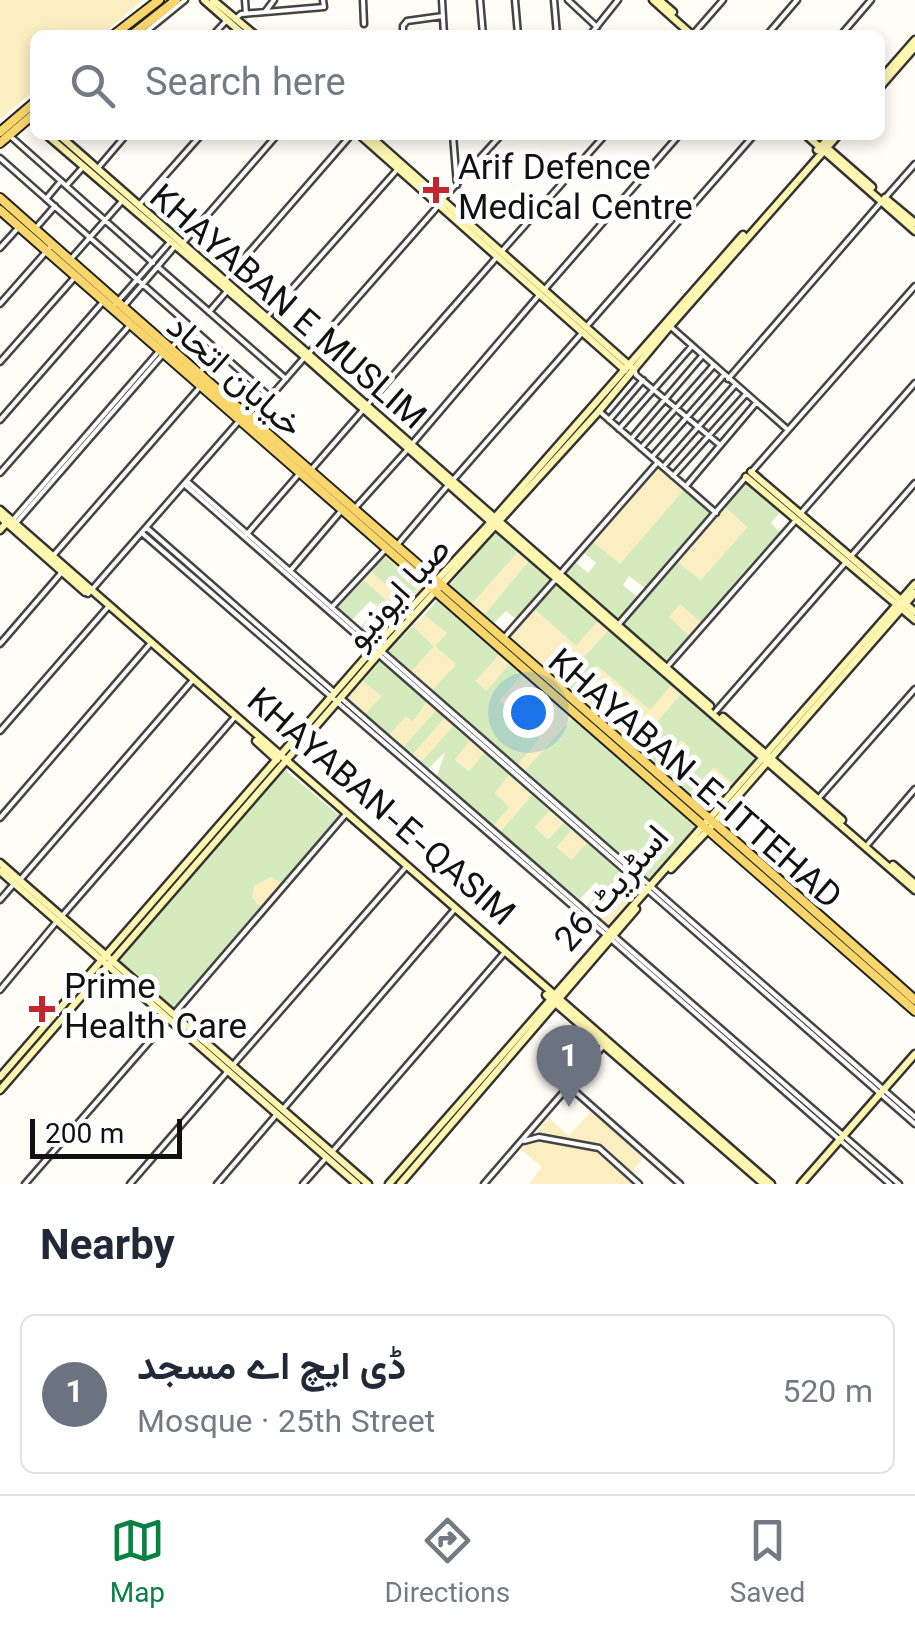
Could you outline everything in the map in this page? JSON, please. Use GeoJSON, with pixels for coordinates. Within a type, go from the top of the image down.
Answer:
{"type":"FeatureCollection","features":[{"type":"Feature","properties":{"kind":"main road"},"geometry":{"type":"LineString","coordinates":[[120,30],[159,0]]}},
{"type":"Feature","properties":{"kind":"main road"},"geometry":{"type":"LineString","coordinates":[[138,30],[176,0]]}},
{"type":"Feature","properties":{"kind":"main road"},"geometry":{"type":"LineString","coordinates":[[0,143],[4,133],[30,107]]}},
{"type":"Feature","properties":{"kind":"main road"},"geometry":{"type":"LineString","coordinates":[[4,133],[30,121]]}},
{"type":"Feature","properties":{"kind":"main road","name":"خیابان اتحاد"},"geometry":{"type":"LineString","coordinates":[[0,198],[35,229],[75,278],[118,308]]}},
{"type":"Feature","properties":{"kind":"main road","name":"خیابان اتحاد"},"geometry":{"type":"LineString","coordinates":[[0,210],[70,260],[130,325],[165,350],[239,421],[305,473],[341,511],[432,590]]}},
{"type":"Feature","properties":{"kind":"main road"},"geometry":{"type":"LineString","coordinates":[[118,308],[199,374],[305,473],[354,510]]}},
{"type":"Feature","properties":{"kind":"main road","name":"KHAYABAN-E-ITTEHAD"},"geometry":{"type":"LineString","coordinates":[[354,510],[440,582],[915,1011]]}},
{"type":"Feature","properties":{"kind":"main road","name":"KHAYABAN-E-ITTEHAD"},"geometry":{"type":"LineString","coordinates":[[432,590],[915,1000]]}},
{"type":"Feature","properties":{"kind":"street"},"geometry":{"type":"LineString","coordinates":[[148,30],[185,0]]}},
{"type":"Feature","properties":{"kind":"street"},"geometry":{"type":"LineString","coordinates":[[204,0],[248,30]]}},
{"type":"Feature","properties":{"kind":"street"},"geometry":{"type":"LineString","coordinates":[[214,0],[240,30]]}},
{"type":"Feature","properties":{"kind":"street"},"geometry":{"type":"LineString","coordinates":[[245,0],[246,14]]}},
{"type":"Feature","properties":{"kind":"street"},"geometry":{"type":"LineString","coordinates":[[265,12],[274,0]]}},
{"type":"Feature","properties":{"kind":"street"},"geometry":{"type":"LineString","coordinates":[[219,30],[241,14],[324,7],[323,0]]}},
{"type":"Feature","properties":{"kind":"street"},"geometry":{"type":"LineString","coordinates":[[363,0],[364,24]]}},
{"type":"Feature","properties":{"kind":"street"},"geometry":{"type":"LineString","coordinates":[[442,0],[444,30]]}},
{"type":"Feature","properties":{"kind":"street"},"geometry":{"type":"LineString","coordinates":[[480,0],[483,30]]}},
{"type":"Feature","properties":{"kind":"street"},"geometry":{"type":"LineString","coordinates":[[515,0],[518,30]]}},
{"type":"Feature","properties":{"kind":"street"},"geometry":{"type":"LineString","coordinates":[[554,0],[557,30]]}},
{"type":"Feature","properties":{"kind":"street"},"geometry":{"type":"LineString","coordinates":[[568,0],[597,26]]}},
{"type":"Feature","properties":{"kind":"street"},"geometry":{"type":"LineString","coordinates":[[594,30],[618,0]]}},
{"type":"Feature","properties":{"kind":"street"},"geometry":{"type":"LineString","coordinates":[[656,0],[690,30]]}},
{"type":"Feature","properties":{"kind":"street"},"geometry":{"type":"LineString","coordinates":[[698,30],[723,0]]}},
{"type":"Feature","properties":{"kind":"street"},"geometry":{"type":"LineString","coordinates":[[771,30],[797,0]]}},
{"type":"Feature","properties":{"kind":"street"},"geometry":{"type":"LineString","coordinates":[[844,30],[871,0]]}},
{"type":"Feature","properties":{"kind":"street"},"geometry":{"type":"LineString","coordinates":[[403,30],[407,21],[443,16]]}},
{"type":"Feature","properties":{"kind":"street"},"geometry":{"type":"LineString","coordinates":[[885,77],[915,44]]}},
{"type":"Feature","properties":{"kind":"street"},"geometry":{"type":"LineString","coordinates":[[4,133],[286,379]]}},
{"type":"Feature","properties":{"kind":"street","name":"KHAYABAN E MUSLIM"},"geometry":{"type":"LineString","coordinates":[[53,140],[224,280],[307,355]]}},
{"type":"Feature","properties":{"kind":"street","name":"KHAYABAN E MUSLIM"},"geometry":{"type":"LineString","coordinates":[[65,140],[149,218]]}},
{"type":"Feature","properties":{"kind":"street"},"geometry":{"type":"LineString","coordinates":[[97,168],[122,140]]}},
{"type":"Feature","properties":{"kind":"street"},"geometry":{"type":"LineString","coordinates":[[139,205],[198,140]]}},
{"type":"Feature","properties":{"kind":"street"},"geometry":{"type":"LineString","coordinates":[[118,308],[138,278],[177,243],[273,140]]}},
{"type":"Feature","properties":{"kind":"street"},"geometry":{"type":"LineString","coordinates":[[224,280],[346,140]]}},
{"type":"Feature","properties":{"kind":"street"},"geometry":{"type":"LineString","coordinates":[[366,140],[422,186]]}},
{"type":"Feature","properties":{"kind":"street"},"geometry":{"type":"LineString","coordinates":[[374,140],[584,330],[720,445]]}},
{"type":"Feature","properties":{"kind":"street"},"geometry":{"type":"LineString","coordinates":[[453,140],[457,185]]}},
{"type":"Feature","properties":{"kind":"street"},"geometry":{"type":"LineString","coordinates":[[491,140],[492,146]]}},
{"type":"Feature","properties":{"kind":"street"},"geometry":{"type":"LineString","coordinates":[[250,419],[497,140]]}},
{"type":"Feature","properties":{"kind":"street"},"geometry":{"type":"LineString","coordinates":[[246,536],[366,407],[601,140]]}},
{"type":"Feature","properties":{"kind":"street"},"geometry":{"type":"LineString","coordinates":[[354,510],[675,140]]}},
{"type":"Feature","properties":{"kind":"street"},"geometry":{"type":"LineString","coordinates":[[396,546],[750,140]]}},
{"type":"Feature","properties":{"kind":"street"},"geometry":{"type":"LineString","coordinates":[[815,140],[915,227]]}},
{"type":"Feature","properties":{"kind":"street","name":"صبا ایونیو"},"geometry":{"type":"LineString","coordinates":[[496,522],[830,140]]}},
{"type":"Feature","properties":{"kind":"street"},"geometry":{"type":"LineString","coordinates":[[0,158],[270,396]]}},
{"type":"Feature","properties":{"kind":"street"},"geometry":{"type":"LineString","coordinates":[[652,458],[915,164]]}},
{"type":"Feature","properties":{"kind":"street"},"geometry":{"type":"LineString","coordinates":[[67,186],[84,166]]}},
{"type":"Feature","properties":{"kind":"street"},"geometry":{"type":"LineString","coordinates":[[266,317],[398,169]]}},
{"type":"Feature","properties":{"kind":"street"},"geometry":{"type":"LineString","coordinates":[[46,199],[61,181]]}},
{"type":"Feature","properties":{"kind":"street"},"geometry":{"type":"LineString","coordinates":[[70,260],[123,200]]}},
{"type":"Feature","properties":{"kind":"street"},"geometry":{"type":"LineString","coordinates":[[35,229],[54,206]]}},
{"type":"Feature","properties":{"kind":"street"},"geometry":{"type":"LineString","coordinates":[[0,248],[19,227]]}},
{"type":"Feature","properties":{"kind":"street"},"geometry":{"type":"LineString","coordinates":[[0,304],[49,248]]}},
{"type":"Feature","properties":{"kind":"street","name":"KHAYABAN E MUSLIM"},"geometry":{"type":"LineString","coordinates":[[199,261],[915,887]]}},
{"type":"Feature","properties":{"kind":"street"},"geometry":{"type":"LineString","coordinates":[[118,308],[144,283],[155,265]]}},
{"type":"Feature","properties":{"kind":"street"},"geometry":{"type":"LineString","coordinates":[[0,362],[75,278]]}},
{"type":"Feature","properties":{"kind":"street"},"geometry":{"type":"LineString","coordinates":[[618,625],[915,286]]}},
{"type":"Feature","properties":{"kind":"street"},"geometry":{"type":"LineString","coordinates":[[209,312],[228,290]]}},
{"type":"Feature","properties":{"kind":"street"},"geometry":{"type":"LineString","coordinates":[[0,420],[104,301]]}},
{"type":"Feature","properties":{"kind":"street"},"geometry":{"type":"LineString","coordinates":[[668,324],[788,430]]}},
{"type":"Feature","properties":{"kind":"street"},"geometry":{"type":"LineString","coordinates":[[0,473],[130,325]]}},
{"type":"Feature","properties":{"kind":"street"},"geometry":{"type":"LineString","coordinates":[[0,530],[165,350],[192,326]]}},
{"type":"Feature","properties":{"kind":"street"},"geometry":{"type":"LineString","coordinates":[[620,429],[692,346]]}},
{"type":"Feature","properties":{"kind":"street"},"geometry":{"type":"LineString","coordinates":[[199,374],[220,351]]}},
{"type":"Feature","properties":{"kind":"street"},"geometry":{"type":"LineString","coordinates":[[631,439],[702,356]]}},
{"type":"Feature","properties":{"kind":"street"},"geometry":{"type":"LineString","coordinates":[[641,448],[713,366]]}},
{"type":"Feature","properties":{"kind":"street","name":"صبا ایونیو"},"geometry":{"type":"LineString","coordinates":[[0,1090],[377,650],[599,411],[630,370]]}},
{"type":"Feature","properties":{"kind":"street"},"geometry":{"type":"LineString","coordinates":[[608,420],[644,380]]}},
{"type":"Feature","properties":{"kind":"street"},"geometry":{"type":"LineString","coordinates":[[668,668],[915,383]]}},
{"type":"Feature","properties":{"kind":"street"},"geometry":{"type":"LineString","coordinates":[[502,640],[735,385]]}},
{"type":"Feature","properties":{"kind":"street"},"geometry":{"type":"LineString","coordinates":[[50,558],[201,386]]}},
{"type":"Feature","properties":{"kind":"street"},"geometry":{"type":"LineString","coordinates":[[673,476],[746,394]]}},
{"type":"Feature","properties":{"kind":"street"},"geometry":{"type":"LineString","coordinates":[[686,486],[756,403]]}},
{"type":"Feature","properties":{"kind":"street"},"geometry":{"type":"LineString","coordinates":[[599,411],[716,512]]}},
{"type":"Feature","properties":{"kind":"street"},"geometry":{"type":"LineString","coordinates":[[90,592],[239,421]]}},
{"type":"Feature","properties":{"kind":"street"},"geometry":{"type":"LineString","coordinates":[[749,474],[915,620]]}},
{"type":"Feature","properties":{"kind":"street"},"geometry":{"type":"LineString","coordinates":[[716,711],[915,483]]}},
{"type":"Feature","properties":{"kind":"street"},"geometry":{"type":"LineString","coordinates":[[187,484],[915,1120]]}},
{"type":"Feature","properties":{"kind":"street"},"geometry":{"type":"LineString","coordinates":[[290,571],[341,511]]}},
{"type":"Feature","properties":{"kind":"street","name":"KHAYABAN-E-QASIM"},"geometry":{"type":"LineString","coordinates":[[7,520],[768,1184]]}},
{"type":"Feature","properties":{"kind":"street"},"geometry":{"type":"LineString","coordinates":[[144,530],[899,1184]]}},
{"type":"Feature","properties":{"kind":"street"},"geometry":{"type":"LineString","coordinates":[[332,607],[386,549]]}},
{"type":"Feature","properties":{"kind":"street"},"geometry":{"type":"LineString","coordinates":[[264,552],[332,607],[377,650]]}},
{"type":"Feature","properties":{"kind":"street","name":"KHAYABAN-E-QASIM"},"geometry":{"type":"LineString","coordinates":[[50,558],[90,592]]}},
{"type":"Feature","properties":{"kind":"street"},"geometry":{"type":"LineString","coordinates":[[0,644],[62,572]]}},
{"type":"Feature","properties":{"kind":"street","name":"اسٹریٹ 26"},"geometry":{"type":"LineString","coordinates":[[389,1184],[611,936],[915,584]]}},
{"type":"Feature","properties":{"kind":"street","name":"اسٹریٹ 26"},"geometry":{"type":"LineString","coordinates":[[901,604],[915,593]]}},
{"type":"Feature","properties":{"kind":"street","name":"KHAYABAN E MUSLIM"},"geometry":{"type":"LineString","coordinates":[[591,604],[736,730]]}},
{"type":"Feature","properties":{"kind":"street"},"geometry":{"type":"LineString","coordinates":[[901,604],[915,612]]}},
{"type":"Feature","properties":{"kind":"street"},"geometry":{"type":"LineString","coordinates":[[0,732],[107,608]]}},
{"type":"Feature","properties":{"kind":"street"},"geometry":{"type":"LineString","coordinates":[[0,818],[149,645]]}},
{"type":"Feature","properties":{"kind":"street"},"geometry":{"type":"LineString","coordinates":[[0,900],[191,682]]}},
{"type":"Feature","properties":{"kind":"street"},"geometry":{"type":"LineString","coordinates":[[818,800],[915,689]]}},
{"type":"Feature","properties":{"kind":"street"},"geometry":{"type":"LineString","coordinates":[[0,990],[234,718]]}},
{"type":"Feature","properties":{"kind":"street","name":"KHAYABAN E MUSLIM"},"geometry":{"type":"LineString","coordinates":[[767,757],[890,865]]}},
{"type":"Feature","properties":{"kind":"street"},"geometry":{"type":"LineString","coordinates":[[868,844],[915,789]]}},
{"type":"Feature","properties":{"kind":"street"},"geometry":{"type":"LineString","coordinates":[[25,1184],[345,815]]}},
{"type":"Feature","properties":{"kind":"street"},"geometry":{"type":"LineString","coordinates":[[0,863],[17,882]]}},
{"type":"Feature","properties":{"kind":"street"},"geometry":{"type":"LineString","coordinates":[[130,1184],[405,869]]}},
{"type":"Feature","properties":{"kind":"street"},"geometry":{"type":"LineString","coordinates":[[0,871],[60,918],[329,1155],[368,1184]]}},
{"type":"Feature","properties":{"kind":"street"},"geometry":{"type":"LineString","coordinates":[[217,1184],[454,910]]}},
{"type":"Feature","properties":{"kind":"street"},"geometry":{"type":"LineString","coordinates":[[303,1184],[504,954]]}},
{"type":"Feature","properties":{"kind":"street","name":"صبا ایونیو"},"geometry":{"type":"LineString","coordinates":[[0,1077],[108,960]]}},
{"type":"Feature","properties":{"kind":"street","name":"اسٹریٹ 26"},"geometry":{"type":"LineString","coordinates":[[400,1184],[555,999]]}},
{"type":"Feature","properties":{"kind":"street"},"geometry":{"type":"LineString","coordinates":[[484,1184],[606,1043]]}},
{"type":"Feature","properties":{"kind":"street"},"geometry":{"type":"LineString","coordinates":[[801,1184],[915,1054]]}},
{"type":"Feature","properties":{"kind":"street"},"geometry":{"type":"LineString","coordinates":[[570,1087],[680,1184]]}},
{"type":"Feature","properties":{"kind":"street"},"geometry":{"type":"LineString","coordinates":[[522,1141],[539,1137],[599,1148],[639,1184]]}},
{"type":"Feature","properties":{"kind":"street"},"geometry":{"type":"LineString","coordinates":[[842,1138],[890,1184]]}},
{"type":"Feature","properties":{"kind":"street"},"geometry":{"type":"LineString","coordinates":[[329,1155],[357,1184]]}},
{"type":"Feature","properties":{"kind":"green space"},"geometry":{"type":"Polygon","coordinates":[[[747,480],[783,509],[771,523],[781,533],[702,623],[680,605],[670,617],[690,637],[669,662],[624,625],[678,562],[701,580],[747,527],[725,507],[747,480]]]}},
{"type":"Feature","properties":{"kind":"green space"},"geometry":{"type":"Polygon","coordinates":[[[684,489],[713,513],[646,589],[629,576],[623,585],[639,598],[618,620],[564,573],[574,561],[588,573],[596,563],[583,552],[592,541],[637,544],[684,489]]]}},
{"type":"Feature","properties":{"kind":"green space"},"geometry":{"type":"Polygon","coordinates":[[[500,532],[520,550],[470,606],[451,584],[493,534],[500,532]]]}},
{"type":"Feature","properties":{"kind":"green space"},"geometry":{"type":"Polygon","coordinates":[[[384,556],[415,582],[416,590],[405,602],[371,572],[384,556]]]}},
{"type":"Feature","properties":{"kind":"green space"},"geometry":{"type":"Polygon","coordinates":[[[530,559],[553,577],[516,619],[506,611],[491,626],[483,616],[530,559]]]}},
{"type":"Feature","properties":{"kind":"green space"},"geometry":{"type":"Polygon","coordinates":[[[364,580],[402,614],[376,643],[360,628],[378,607],[370,601],[352,620],[337,608],[364,580]]]}},
{"type":"Feature","properties":{"kind":"green space"},"geometry":{"type":"Polygon","coordinates":[[[559,583],[600,619],[576,646],[534,609],[559,583]]]}},
{"type":"Feature","properties":{"kind":"green space"},"geometry":{"type":"Polygon","coordinates":[[[437,601],[499,655],[476,681],[487,690],[509,664],[522,675],[500,701],[540,738],[517,766],[431,691],[455,664],[435,646],[410,673],[388,652],[413,626],[434,646],[447,633],[424,615],[437,601]]]}},
{"type":"Feature","properties":{"kind":"green space"},"geometry":{"type":"Polygon","coordinates":[[[611,627],[673,683],[651,711],[597,666],[571,693],[559,684],[611,627]]]}},
{"type":"Feature","properties":{"kind":"green space"},"geometry":{"type":"Polygon","coordinates":[[[380,661],[427,702],[413,722],[406,717],[389,735],[365,714],[381,696],[363,681],[380,661]]]}},
{"type":"Feature","properties":{"kind":"green space"},"geometry":{"type":"Polygon","coordinates":[[[683,691],[758,758],[734,785],[714,768],[688,795],[666,777],[690,748],[681,741],[657,768],[634,749],[683,691]]]}},
{"type":"Feature","properties":{"kind":"green space"},"geometry":{"type":"Polygon","coordinates":[[[436,710],[445,718],[413,754],[403,747],[436,710]]]}},
{"type":"Feature","properties":{"kind":"green space"},"geometry":{"type":"Polygon","coordinates":[[[573,717],[694,825],[694,831],[651,881],[525,770],[573,717]]]}},
{"type":"Feature","properties":{"kind":"green space"},"geometry":{"type":"Polygon","coordinates":[[[453,726],[470,741],[455,760],[469,771],[484,753],[510,774],[495,793],[510,807],[493,826],[437,776],[445,752],[428,769],[421,762],[453,726]]]}},
{"type":"Feature","properties":{"kind":"green space"},"geometry":{"type":"Polygon","coordinates":[[[285,770],[341,817],[174,1010],[116,960],[285,770]]]}},
{"type":"Feature","properties":{"kind":"green space"},"geometry":{"type":"Polygon","coordinates":[[[532,795],[550,811],[535,827],[548,839],[563,823],[572,830],[557,847],[571,859],[587,843],[636,886],[619,903],[613,897],[596,916],[586,907],[603,889],[596,882],[580,899],[500,832],[532,795]]]}},
{"type":"Feature","properties":{"kind":"sand"},"geometry":{"type":"Polygon","coordinates":[[[0,0],[143,0],[107,30],[30,30],[30,94],[0,119],[0,0]]]}},
{"type":"Feature","properties":{"kind":"sand"},"geometry":{"type":"Polygon","coordinates":[[[656,466],[684,489],[620,564],[592,541],[656,466]]]}},
{"type":"Feature","properties":{"kind":"sand"},"geometry":{"type":"Polygon","coordinates":[[[725,507],[747,527],[701,580],[678,562],[725,507]]]}},
{"type":"Feature","properties":{"kind":"sand"},"geometry":{"type":"Polygon","coordinates":[[[520,550],[530,559],[483,616],[470,606],[520,550]]]}},
{"type":"Feature","properties":{"kind":"sand"},"geometry":{"type":"Polygon","coordinates":[[[386,553],[426,588],[402,614],[364,580],[371,572],[405,602],[416,591],[415,582],[384,556],[386,553]]]}},
{"type":"Feature","properties":{"kind":"sand"},"geometry":{"type":"Polygon","coordinates":[[[680,604],[702,623],[690,637],[669,617],[680,604]]]}},
{"type":"Feature","properties":{"kind":"sand"},"geometry":{"type":"Polygon","coordinates":[[[534,609],[576,646],[600,619],[611,627],[559,684],[507,637],[534,609]]]}},
{"type":"Feature","properties":{"kind":"sand"},"geometry":{"type":"Polygon","coordinates":[[[424,615],[447,633],[435,646],[456,665],[431,691],[410,673],[434,646],[413,626],[424,615]]]}},
{"type":"Feature","properties":{"kind":"sand"},"geometry":{"type":"Polygon","coordinates":[[[499,655],[509,664],[486,691],[476,681],[499,655]]]}},
{"type":"Feature","properties":{"kind":"sand"},"geometry":{"type":"Polygon","coordinates":[[[597,666],[650,710],[673,683],[683,691],[634,749],[571,693],[597,666]]]}},
{"type":"Feature","properties":{"kind":"sand"},"geometry":{"type":"Polygon","coordinates":[[[522,675],[573,717],[525,770],[517,766],[540,738],[499,701],[522,675]]]}},
{"type":"Feature","properties":{"kind":"sand"},"geometry":{"type":"Polygon","coordinates":[[[363,681],[381,696],[365,714],[347,699],[363,681]]]}},
{"type":"Feature","properties":{"kind":"sand"},"geometry":{"type":"Polygon","coordinates":[[[427,702],[436,710],[403,747],[389,735],[406,717],[413,721],[427,702]]]}},
{"type":"Feature","properties":{"kind":"sand"},"geometry":{"type":"Polygon","coordinates":[[[445,718],[453,726],[421,762],[413,754],[445,718]]]}},
{"type":"Feature","properties":{"kind":"sand"},"geometry":{"type":"Polygon","coordinates":[[[682,740],[691,748],[666,777],[657,768],[682,740]]]}},
{"type":"Feature","properties":{"kind":"sand"},"geometry":{"type":"Polygon","coordinates":[[[470,741],[484,753],[469,771],[455,759],[470,741]]]}},
{"type":"Feature","properties":{"kind":"sand"},"geometry":{"type":"Polygon","coordinates":[[[714,767],[734,785],[710,813],[688,796],[714,767]]]}},
{"type":"Feature","properties":{"kind":"sand"},"geometry":{"type":"Polygon","coordinates":[[[510,774],[532,795],[500,832],[493,826],[510,807],[495,793],[510,774]]]}},
{"type":"Feature","properties":{"kind":"sand"},"geometry":{"type":"Polygon","coordinates":[[[550,811],[563,823],[547,839],[535,827],[550,811]]]}},
{"type":"Feature","properties":{"kind":"sand"},"geometry":{"type":"Polygon","coordinates":[[[572,830],[587,843],[571,860],[557,847],[572,830]]]}},
{"type":"Feature","properties":{"kind":"sand"},"geometry":{"type":"Polygon","coordinates":[[[271,877],[283,884],[264,906],[259,905],[252,898],[254,886],[271,877]]]}},
{"type":"Feature","properties":{"kind":"sand"},"geometry":{"type":"Polygon","coordinates":[[[636,886],[644,891],[610,930],[596,916],[613,896],[619,903],[636,886]]]}},
{"type":"Feature","properties":{"kind":"sand"},"geometry":{"type":"Polygon","coordinates":[[[592,1110],[645,1156],[628,1177],[636,1184],[529,1184],[542,1167],[521,1150],[549,1118],[569,1136],[592,1110]]]}},
{"type":"Feature","properties":{"kind":"place","name":"Arif Defence Medical Centre"},"geometry":{"type":"Point","coordinates":[436,190]}},
{"type":"Feature","properties":{"kind":"place","name":"Prime Health Care"},"geometry":{"type":"Point","coordinates":[42,1009]}},
{"type":"Feature","properties":{"kind":"place","name":"ڈی ایچ اے مسجد"},"geometry":{"type":"Point","coordinates":[569,1107]}}]}
